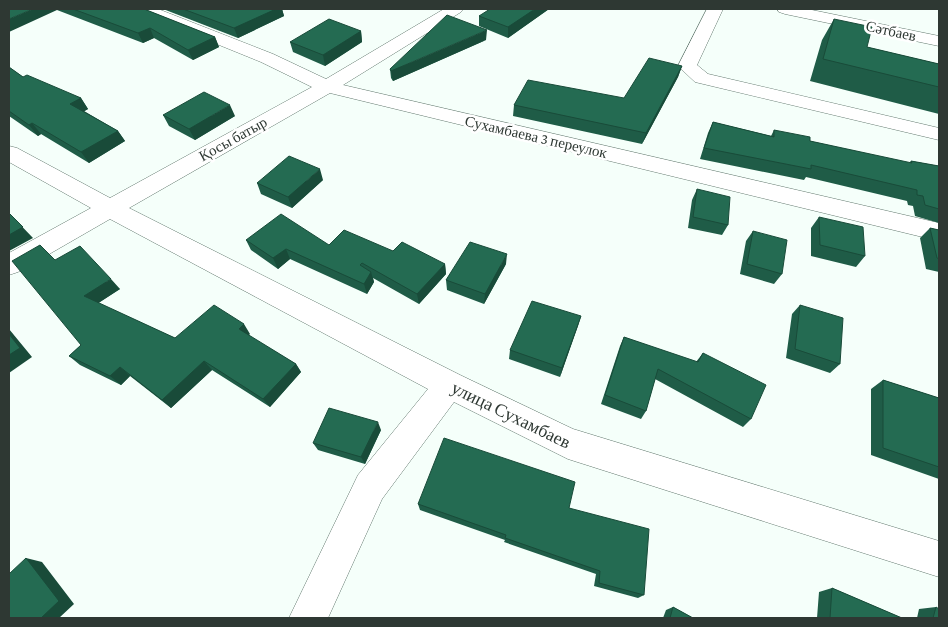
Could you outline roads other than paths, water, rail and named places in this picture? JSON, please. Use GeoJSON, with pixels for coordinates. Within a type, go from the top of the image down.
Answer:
{"type":"FeatureCollection","features":[{"type":"Feature","properties":{"kind":"street","name":"Сухамбаева 3 переулок"},"geometry":{"type":"LineString","coordinates":[[144,9],[267,58],[327,87],[939,232]]}},
{"type":"Feature","properties":{"kind":"street","name":"Қосы батыр"},"geometry":{"type":"LineString","coordinates":[[9,265],[327,87],[455,9]]}},
{"type":"Feature","properties":{"kind":"street"},"geometry":{"type":"LineString","coordinates":[[715,9],[687,66],[702,78],[939,134]]}},
{"type":"Feature","properties":{"kind":"street","name":"Сәтбаев"},"geometry":{"type":"LineString","coordinates":[[785,9],[939,41]]}},
{"type":"Feature","properties":{"kind":"street","name":"улица Сухамбаев"},"geometry":{"type":"LineString","coordinates":[[9,153],[109,208],[449,385],[568,443],[939,559]]}},
{"type":"Feature","properties":{"kind":"street"},"geometry":{"type":"LineString","coordinates":[[308,618],[370,487],[449,385]]}}]}
